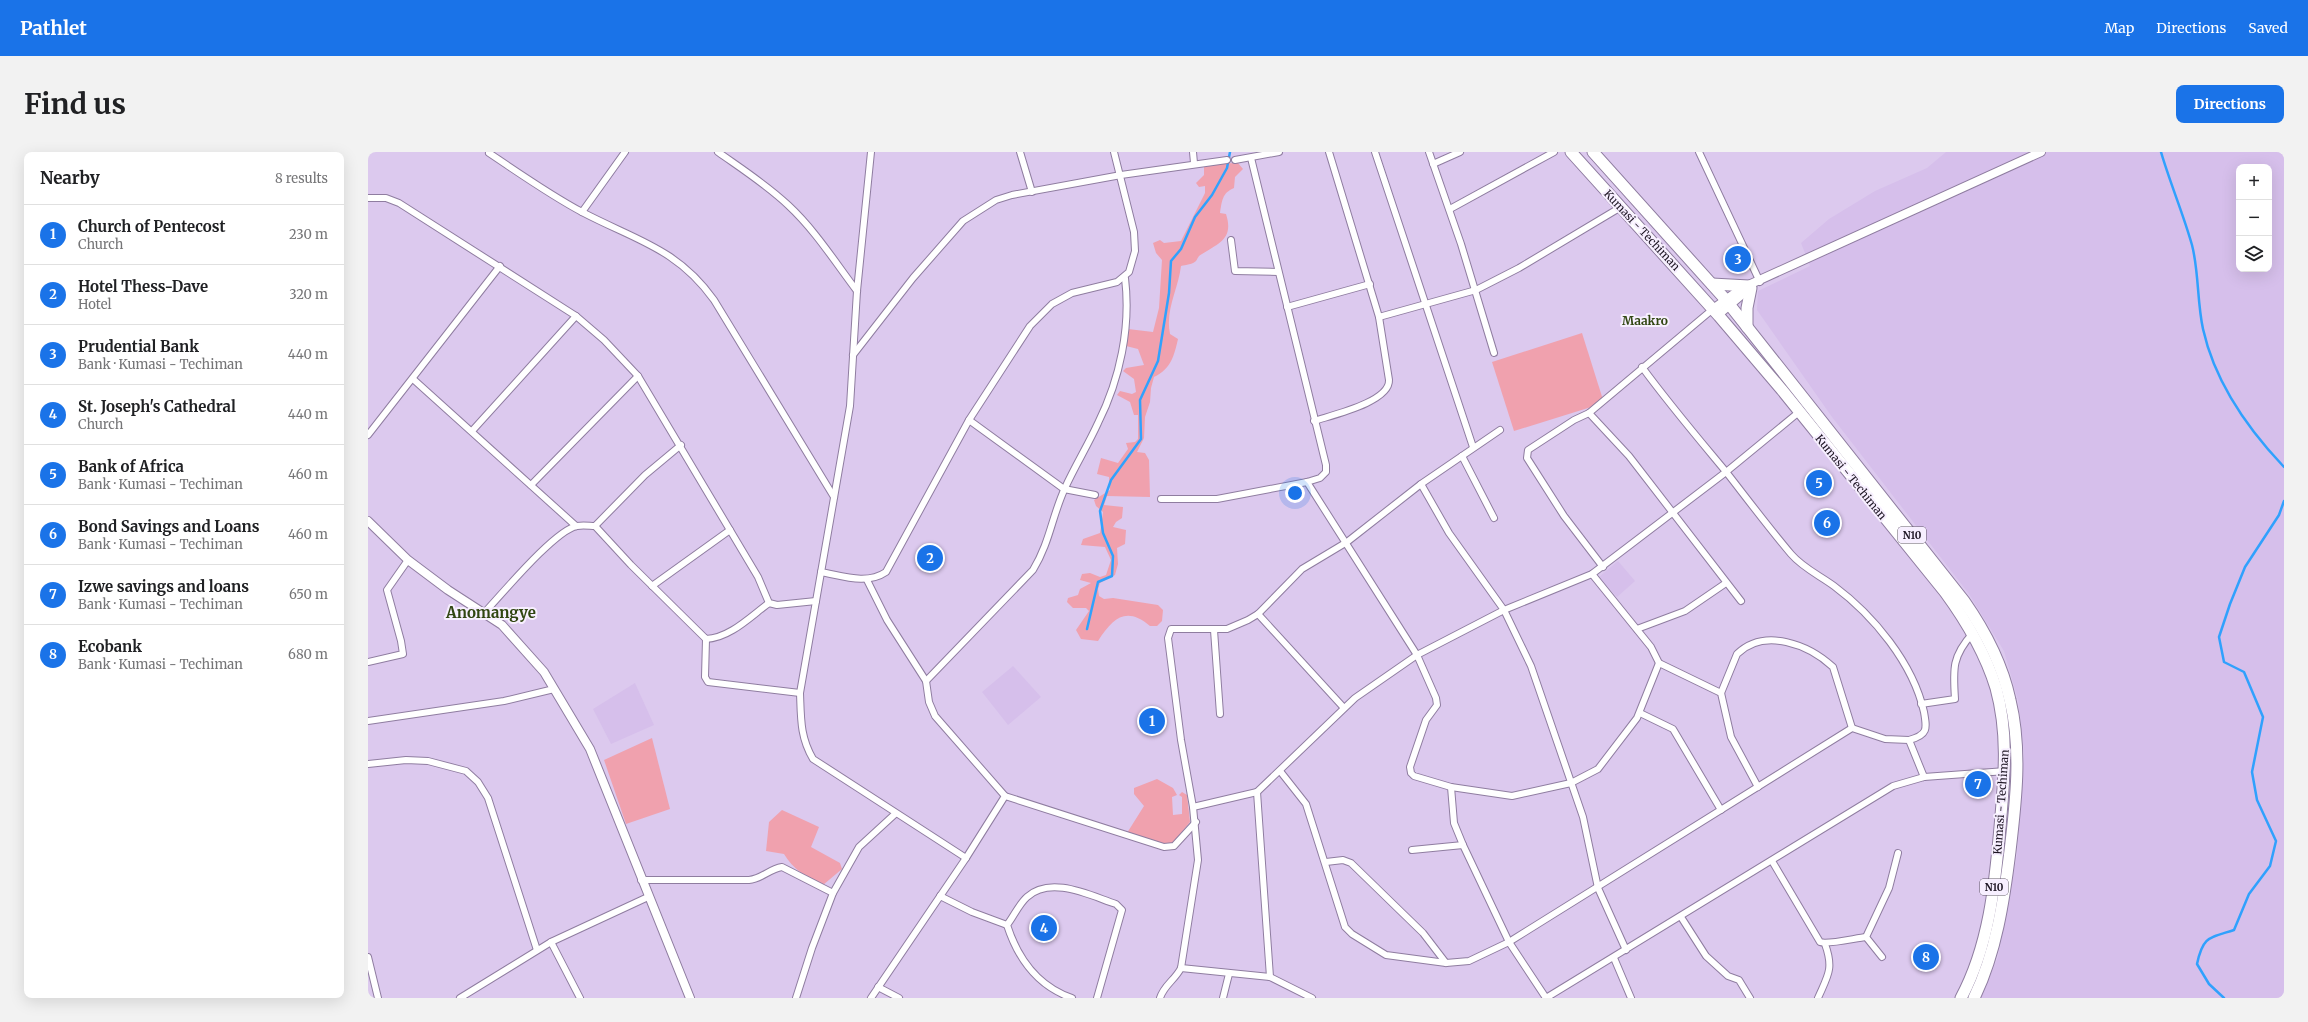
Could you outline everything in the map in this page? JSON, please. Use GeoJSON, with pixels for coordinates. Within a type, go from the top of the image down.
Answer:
{"type":"FeatureCollection","features":[{"type":"Feature","properties":{"kind":"highway","name":"Kumasi - Techiman"},"geometry":{"type":"LineString","coordinates":[[1571,152],[1715,312],[1799,412],[1945,592],[1973,633],[1996,688],[2005,742],[2005,771],[1992,904],[1976,965],[1961,998]]}},
{"type":"Feature","properties":{"kind":"highway","name":"N10"},"geometry":{"type":"LineString","coordinates":[[1593,152],[1728,302],[1980,624],[1995,655],[2010,700],[2017,747],[2017,771],[2004,898],[1991,952],[1974,998]]}},
{"type":"Feature","properties":{"kind":"highway"},"geometry":{"type":"LineString","coordinates":[[1712,284],[1753,285],[1747,308],[1747,327]]}},
{"type":"Feature","properties":{"kind":"street"},"geometry":{"type":"LineString","coordinates":[[582,212],[624,152]]}},
{"type":"Feature","properties":{"kind":"street"},"geometry":{"type":"LineString","coordinates":[[718,152],[763,183],[789,206],[818,238],[857,291]]}},
{"type":"Feature","properties":{"kind":"street"},"geometry":{"type":"LineString","coordinates":[[871,152],[857,291],[850,406],[800,694],[801,728],[805,745],[813,759],[895,814],[966,858]]}},
{"type":"Feature","properties":{"kind":"street"},"geometry":{"type":"LineString","coordinates":[[1020,152],[1032,192]]}},
{"type":"Feature","properties":{"kind":"street"},"geometry":{"type":"LineString","coordinates":[[926,681],[1034,570],[1050,536],[1064,489],[1099,423],[1117,374],[1127,315],[1125,278],[1132,265],[1134,232],[1121,175],[1114,152]]}},
{"type":"Feature","properties":{"kind":"street"},"geometry":{"type":"LineString","coordinates":[[1193,152],[1194,163]]}},
{"type":"Feature","properties":{"kind":"street"},"geometry":{"type":"LineString","coordinates":[[1235,160],[1279,152]]}},
{"type":"Feature","properties":{"kind":"street"},"geometry":{"type":"LineString","coordinates":[[1314,421],[1356,407],[1383,394],[1389,387],[1379,317],[1329,152]]}},
{"type":"Feature","properties":{"kind":"street"},"geometry":{"type":"LineString","coordinates":[[1375,152],[1473,447]]}},
{"type":"Feature","properties":{"kind":"street"},"geometry":{"type":"LineString","coordinates":[[1429,152],[1450,209],[1494,353]]}},
{"type":"Feature","properties":{"kind":"street"},"geometry":{"type":"LineString","coordinates":[[1433,164],[1460,152]]}},
{"type":"Feature","properties":{"kind":"street"},"geometry":{"type":"LineString","coordinates":[[1450,209],[1554,152]]}},
{"type":"Feature","properties":{"kind":"street"},"geometry":{"type":"LineString","coordinates":[[1699,152],[1753,285]]}},
{"type":"Feature","properties":{"kind":"street"},"geometry":{"type":"LineString","coordinates":[[1603,567],[1564,516],[1527,458],[1528,450],[1574,420],[1589,413],[1642,367],[1753,285],[2040,152]]}},
{"type":"Feature","properties":{"kind":"street"},"geometry":{"type":"LineString","coordinates":[[489,153],[582,212],[642,239],[673,257],[702,283],[834,497]]}},
{"type":"Feature","properties":{"kind":"street"},"geometry":{"type":"LineString","coordinates":[[1161,499],[1217,499],[1307,482],[1320,478],[1326,472],[1326,465],[1314,421],[1251,158]]}},
{"type":"Feature","properties":{"kind":"street"},"geometry":{"type":"LineString","coordinates":[[853,355],[913,278],[964,221],[996,200],[1121,175],[1194,163],[1227,160]]}},
{"type":"Feature","properties":{"kind":"street"},"geometry":{"type":"LineString","coordinates":[[368,198],[386,198],[399,203],[500,266],[576,316],[604,340],[638,376],[681,445],[758,577],[769,602],[777,605],[816,601]]}},
{"type":"Feature","properties":{"kind":"street"},"geometry":{"type":"LineString","coordinates":[[1379,317],[1476,290],[1519,268],[1621,207]]}},
{"type":"Feature","properties":{"kind":"street"},"geometry":{"type":"LineString","coordinates":[[1231,240],[1235,271],[1278,272]]}},
{"type":"Feature","properties":{"kind":"street"},"geometry":{"type":"LineString","coordinates":[[368,435],[500,266]]}},
{"type":"Feature","properties":{"kind":"street"},"geometry":{"type":"LineString","coordinates":[[821,572],[867,580],[877,578],[886,572],[892,564],[969,420],[1030,326],[1052,304],[1072,293],[1110,285],[1125,278]]}},
{"type":"Feature","properties":{"kind":"street"},"geometry":{"type":"LineString","coordinates":[[1287,307],[1370,284]]}},
{"type":"Feature","properties":{"kind":"street"},"geometry":{"type":"LineString","coordinates":[[472,431],[576,316]]}},
{"type":"Feature","properties":{"kind":"street"},"geometry":{"type":"LineString","coordinates":[[1642,367],[1688,428],[1726,472],[1796,560],[1839,590],[1875,624],[1905,666],[1921,704],[1927,725],[1926,731],[1921,737],[1909,740],[1885,739],[1852,728]]}},
{"type":"Feature","properties":{"kind":"street"},"geometry":{"type":"LineString","coordinates":[[531,485],[638,376]]}},
{"type":"Feature","properties":{"kind":"street"},"geometry":{"type":"LineString","coordinates":[[413,379],[576,526]]}},
{"type":"Feature","properties":{"kind":"street"},"geometry":{"type":"LineString","coordinates":[[1193,807],[1257,792],[1344,708],[1369,687],[1417,655],[1504,610],[1592,574],[1603,567],[1726,472],[1799,412]]}},
{"type":"Feature","properties":{"kind":"street"},"geometry":{"type":"LineString","coordinates":[[1589,413],[1629,456],[1672,514],[1741,601]]}},
{"type":"Feature","properties":{"kind":"street"},"geometry":{"type":"LineString","coordinates":[[969,420],[1064,489],[1095,495]]}},
{"type":"Feature","properties":{"kind":"street"},"geometry":{"type":"LineString","coordinates":[[1160,998],[1163,988],[1176,977],[1181,968],[1197,870],[1196,822],[1181,740],[1168,638],[1171,629],[1214,630],[1236,626],[1258,614],[1302,569],[1347,542],[1421,484],[1473,447],[1500,430]]}},
{"type":"Feature","properties":{"kind":"street"},"geometry":{"type":"LineString","coordinates":[[485,612],[535,557],[560,536],[576,526],[595,526],[644,475],[681,445]]}},
{"type":"Feature","properties":{"kind":"street"},"geometry":{"type":"LineString","coordinates":[[1462,456],[1494,518]]}},
{"type":"Feature","properties":{"kind":"street"},"geometry":{"type":"LineString","coordinates":[[1307,482],[1347,542],[1417,655],[1437,703],[1426,720],[1410,770],[1414,776],[1451,787],[1512,796],[1572,783],[1598,769],[1640,713],[1659,663]]}},
{"type":"Feature","properties":{"kind":"street"},"geometry":{"type":"LineString","coordinates":[[1421,484],[1449,533],[1504,610],[1531,666],[1572,783],[1587,834],[1598,888],[1626,950]]}},
{"type":"Feature","properties":{"kind":"street"},"geometry":{"type":"LineString","coordinates":[[368,521],[408,560],[448,590],[485,612],[502,625],[524,647],[554,689],[590,749],[690,998]]}},
{"type":"Feature","properties":{"kind":"street"},"geometry":{"type":"LineString","coordinates":[[595,526],[652,586],[706,639],[714,639],[728,633],[769,602]]}},
{"type":"Feature","properties":{"kind":"street"},"geometry":{"type":"LineString","coordinates":[[652,586],[730,530]]}},
{"type":"Feature","properties":{"kind":"street"},"geometry":{"type":"LineString","coordinates":[[368,662],[403,654],[402,641],[387,590],[408,560]]}},
{"type":"Feature","properties":{"kind":"street"},"geometry":{"type":"LineString","coordinates":[[1592,574],[1651,647],[1659,663],[1721,693]]}},
{"type":"Feature","properties":{"kind":"street"},"geometry":{"type":"LineString","coordinates":[[867,580],[887,620],[926,681],[929,702],[935,716],[1005,796],[1164,847],[1174,846],[1196,822]]}},
{"type":"Feature","properties":{"kind":"street"},"geometry":{"type":"LineString","coordinates":[[1637,629],[1684,611],[1726,583]]}},
{"type":"Feature","properties":{"kind":"street"},"geometry":{"type":"LineString","coordinates":[[1258,614],[1344,708]]}},
{"type":"Feature","properties":{"kind":"street"},"geometry":{"type":"LineString","coordinates":[[1214,630],[1220,714]]}},
{"type":"Feature","properties":{"kind":"street"},"geometry":{"type":"LineString","coordinates":[[1921,704],[1955,699],[1954,664],[1960,647],[1973,633]]}},
{"type":"Feature","properties":{"kind":"street"},"geometry":{"type":"LineString","coordinates":[[706,639],[704,677],[708,682],[800,694]]}},
{"type":"Feature","properties":{"kind":"street"},"geometry":{"type":"LineString","coordinates":[[1758,787],[1731,737],[1721,693],[1737,654],[1742,650],[1759,643],[1790,642],[1833,668],[1852,728]]}},
{"type":"Feature","properties":{"kind":"street"},"geometry":{"type":"LineString","coordinates":[[368,721],[504,701],[554,689]]}},
{"type":"Feature","properties":{"kind":"street"},"geometry":{"type":"LineString","coordinates":[[1640,713],[1673,729],[1721,810]]}},
{"type":"Feature","properties":{"kind":"street"},"geometry":{"type":"LineString","coordinates":[[1280,771],[1306,804],[1326,862],[1341,918],[1352,934],[1386,955],[1446,963],[1469,961],[1510,942],[1852,728]]}},
{"type":"Feature","properties":{"kind":"street"},"geometry":{"type":"LineString","coordinates":[[1909,740],[1924,777]]}},
{"type":"Feature","properties":{"kind":"street"},"geometry":{"type":"LineString","coordinates":[[368,764],[406,760],[428,761],[466,771],[478,782],[488,798],[537,950]]}},
{"type":"Feature","properties":{"kind":"street"},"geometry":{"type":"LineString","coordinates":[[1451,787],[1454,823],[1463,845],[1510,942],[1546,998],[1614,958],[1893,786],[1924,777],[2017,771]]}},
{"type":"Feature","properties":{"kind":"street"},"geometry":{"type":"LineString","coordinates":[[1257,792],[1270,977]]}},
{"type":"Feature","properties":{"kind":"street"},"geometry":{"type":"LineString","coordinates":[[871,998],[966,858],[1005,796]]}},
{"type":"Feature","properties":{"kind":"street"},"geometry":{"type":"LineString","coordinates":[[796,998],[812,948],[833,893],[859,847],[895,814]]}},
{"type":"Feature","properties":{"kind":"street"},"geometry":{"type":"LineString","coordinates":[[1412,850],[1463,845]]}},
{"type":"Feature","properties":{"kind":"street"},"geometry":{"type":"LineString","coordinates":[[1866,937],[1889,888],[1898,853]]}},
{"type":"Feature","properties":{"kind":"street"},"geometry":{"type":"LineString","coordinates":[[1326,862],[1343,860],[1351,863],[1423,933],[1446,963]]}},
{"type":"Feature","properties":{"kind":"street"},"geometry":{"type":"LineString","coordinates":[[1772,861],[1820,942],[1825,944],[1853,937],[1866,937]]}},
{"type":"Feature","properties":{"kind":"street"},"geometry":{"type":"LineString","coordinates":[[642,880],[749,880],[755,879],[767,872],[782,867],[833,893]]}},
{"type":"Feature","properties":{"kind":"street"},"geometry":{"type":"LineString","coordinates":[[1008,925],[1026,897],[1044,888],[1067,888],[1120,906],[1122,914],[1098,998]]}},
{"type":"Feature","properties":{"kind":"street"},"geometry":{"type":"LineString","coordinates":[[460,998],[551,942],[648,896]]}},
{"type":"Feature","properties":{"kind":"street"},"geometry":{"type":"LineString","coordinates":[[940,896],[972,912],[1008,925]]}},
{"type":"Feature","properties":{"kind":"street"},"geometry":{"type":"LineString","coordinates":[[1681,917],[1706,956],[1728,976],[1739,980],[1750,998]]}},
{"type":"Feature","properties":{"kind":"street"},"geometry":{"type":"LineString","coordinates":[[1008,925],[1018,954],[1034,975],[1072,998]]}},
{"type":"Feature","properties":{"kind":"street"},"geometry":{"type":"LineString","coordinates":[[1866,937],[1882,957]]}},
{"type":"Feature","properties":{"kind":"street"},"geometry":{"type":"LineString","coordinates":[[551,942],[580,998]]}},
{"type":"Feature","properties":{"kind":"street"},"geometry":{"type":"LineString","coordinates":[[1818,998],[1830,971],[1830,960],[1825,944]]}},
{"type":"Feature","properties":{"kind":"street"},"geometry":{"type":"LineString","coordinates":[[368,957],[378,998]]}},
{"type":"Feature","properties":{"kind":"street"},"geometry":{"type":"LineString","coordinates":[[1614,958],[1631,998]]}},
{"type":"Feature","properties":{"kind":"street"},"geometry":{"type":"LineString","coordinates":[[1181,968],[1270,977],[1312,998]]}},
{"type":"Feature","properties":{"kind":"street"},"geometry":{"type":"LineString","coordinates":[[1223,998],[1229,974]]}},
{"type":"Feature","properties":{"kind":"street"},"geometry":{"type":"LineString","coordinates":[[878,987],[899,998]]}},
{"type":"Feature","properties":{"kind":"shaded area"},"geometry":{"type":"Polygon","coordinates":[[[1946,152],[2284,152],[2284,998],[1981,998],[1998,957],[2017,855],[2024,753],[2018,700],[2004,651],[1969,594],[1832,417],[1757,310],[1758,291],[1810,266],[1801,243],[1829,219],[1875,191],[1927,168],[1946,152]]]}},
{"type":"Feature","properties":{"kind":"shaded area"},"geometry":{"type":"Polygon","coordinates":[[[1238,163],[1243,169],[1235,177],[1234,188],[1225,195],[1222,201],[1220,213],[1226,214],[1228,229],[1226,235],[1219,243],[1200,256],[1195,262],[1181,266],[1169,317],[1170,334],[1178,339],[1173,356],[1168,366],[1160,374],[1154,377],[1151,388],[1150,402],[1145,417],[1144,438],[1137,452],[1145,453],[1149,460],[1150,497],[1107,496],[1104,505],[1123,507],[1122,518],[1116,522],[1113,527],[1126,530],[1125,544],[1117,548],[1118,564],[1115,575],[1100,583],[1098,589],[1099,596],[1104,599],[1113,598],[1158,605],[1163,610],[1162,621],[1157,626],[1150,626],[1134,617],[1121,617],[1109,626],[1098,641],[1081,639],[1076,630],[1089,611],[1086,608],[1073,608],[1067,602],[1068,598],[1078,595],[1080,589],[1091,583],[1080,580],[1082,574],[1090,573],[1100,577],[1106,575],[1111,560],[1105,547],[1081,545],[1083,539],[1100,533],[1103,512],[1096,506],[1094,500],[1110,490],[1109,477],[1097,474],[1101,458],[1118,463],[1128,449],[1126,443],[1135,442],[1138,439],[1138,415],[1134,415],[1130,402],[1117,395],[1120,391],[1132,394],[1136,392],[1134,379],[1123,371],[1126,368],[1144,365],[1138,349],[1126,346],[1128,329],[1153,332],[1159,308],[1162,260],[1156,253],[1153,243],[1160,240],[1164,243],[1181,241],[1205,193],[1205,186],[1199,187],[1196,183],[1204,175],[1204,164],[1238,163]]]}},
{"type":"Feature","properties":{"kind":"shaded area"},"geometry":{"type":"Polygon","coordinates":[[[1582,333],[1604,403],[1514,431],[1492,362],[1582,333]]]}},
{"type":"Feature","properties":{"kind":"shaded area"},"geometry":{"type":"Polygon","coordinates":[[[1618,561],[1635,581],[1617,597],[1599,577],[1618,561]]]}},
{"type":"Feature","properties":{"kind":"shaded area"},"geometry":{"type":"Polygon","coordinates":[[[1013,666],[1041,697],[1008,725],[982,692],[1013,666]]]}},
{"type":"Feature","properties":{"kind":"shaded area"},"geometry":{"type":"Polygon","coordinates":[[[635,683],[654,725],[611,744],[593,709],[635,683]]]}},
{"type":"Feature","properties":{"kind":"shaded area"},"geometry":{"type":"Polygon","coordinates":[[[652,738],[670,809],[626,824],[604,760],[652,738]]]}},
{"type":"Feature","properties":{"kind":"shaded area"},"geometry":{"type":"Polygon","coordinates":[[[1157,779],[1173,788],[1177,795],[1172,797],[1173,815],[1182,814],[1182,797],[1179,795],[1182,792],[1187,795],[1190,822],[1173,843],[1167,844],[1156,842],[1127,833],[1144,806],[1134,794],[1134,788],[1157,779]]]}},
{"type":"Feature","properties":{"kind":"shaded area"},"geometry":{"type":"Polygon","coordinates":[[[782,810],[819,827],[811,847],[840,863],[842,869],[823,885],[812,880],[801,872],[791,864],[784,854],[766,851],[769,822],[782,810]]]}},
{"type":"Feature","properties":{"kind":"waterway"},"geometry":{"type":"LineString","coordinates":[[1087,629],[1098,582],[1112,576],[1113,556],[1103,533],[1100,511],[1111,480],[1141,439],[1140,400],[1158,361],[1169,293],[1171,261],[1181,249],[1195,217],[1212,195],[1227,168],[1230,152]]}},
{"type":"Feature","properties":{"kind":"waterway"},"geometry":{"type":"LineString","coordinates":[[2161,152],[2192,245],[2196,266],[2203,329],[2208,349],[2224,386],[2234,404],[2257,437],[2284,467]]}},
{"type":"Feature","properties":{"kind":"waterway"},"geometry":{"type":"LineString","coordinates":[[2224,998],[2209,984],[2197,964],[2199,955],[2208,940],[2234,930],[2249,894],[2270,866],[2276,841],[2257,800],[2252,772],[2263,717],[2244,672],[2224,662],[2219,637],[2245,567],[2279,515],[2284,501]]}},
{"type":"Feature","properties":{"kind":"place","name":"Prudential Bank"},"geometry":{"type":"Point","coordinates":[1738,259]}},
{"type":"Feature","properties":{"kind":"place","name":"Bank of Africa"},"geometry":{"type":"Point","coordinates":[1819,483]}},
{"type":"Feature","properties":{"kind":"place","name":"Bond Savings and Loans"},"geometry":{"type":"Point","coordinates":[1827,523]}},
{"type":"Feature","properties":{"kind":"place","name":"Hotel Thess-Dave"},"geometry":{"type":"Point","coordinates":[930,558]}},
{"type":"Feature","properties":{"kind":"place","name":"Church of Pentecost"},"geometry":{"type":"Point","coordinates":[1152,721]}},
{"type":"Feature","properties":{"kind":"place","name":"Izwe savings and loans"},"geometry":{"type":"Point","coordinates":[1978,784]}},
{"type":"Feature","properties":{"kind":"place","name":"St. Joseph's Cathedral"},"geometry":{"type":"Point","coordinates":[1044,928]}},
{"type":"Feature","properties":{"kind":"place","name":"Ecobank"},"geometry":{"type":"Point","coordinates":[1926,957]}},
{"type":"Feature","properties":{"kind":"district","name":"Maakro"},"geometry":{"type":"Point","coordinates":[1645,320]}},
{"type":"Feature","properties":{"kind":"district","name":"Anomangye"},"geometry":{"type":"Point","coordinates":[491,612]}}]}
